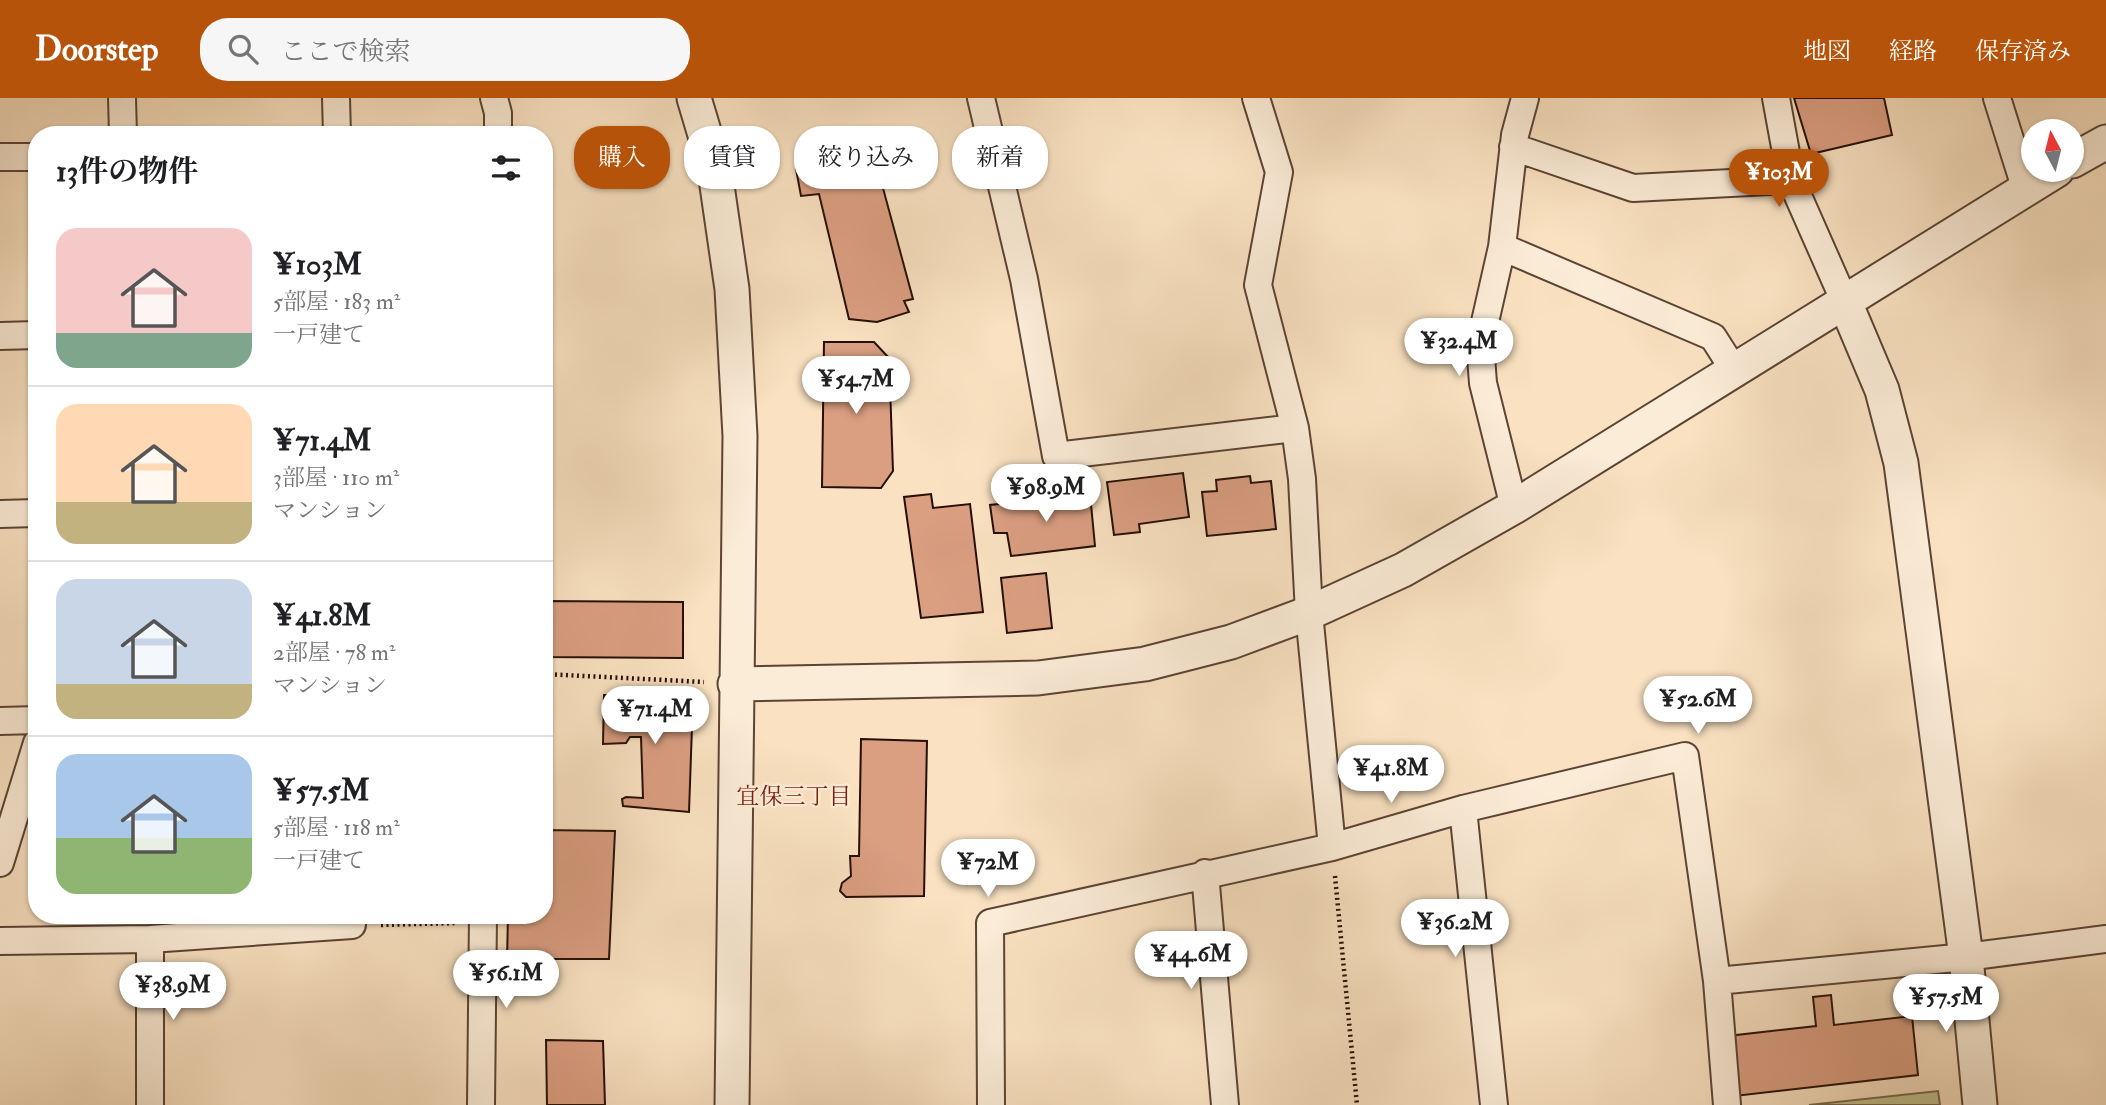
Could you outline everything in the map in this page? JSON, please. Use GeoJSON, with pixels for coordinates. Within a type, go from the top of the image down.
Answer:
{"type":"FeatureCollection","features":[{"type":"Feature","properties":{"kind":"street"},"geometry":{"type":"LineString","coordinates":[[122,98],[123,126]]}},
{"type":"Feature","properties":{"kind":"street"},"geometry":{"type":"LineString","coordinates":[[336,98],[337,126]]}},
{"type":"Feature","properties":{"kind":"street"},"geometry":{"type":"LineString","coordinates":[[494,98],[498,126]]}},
{"type":"Feature","properties":{"kind":"street"},"geometry":{"type":"LineString","coordinates":[[694,98],[714,165],[732,289],[740,436],[732,1105]]}},
{"type":"Feature","properties":{"kind":"street"},"geometry":{"type":"LineString","coordinates":[[981,98],[1024,279],[1056,456],[1295,428]]}},
{"type":"Feature","properties":{"kind":"street"},"geometry":{"type":"LineString","coordinates":[[1256,98],[1279,172],[1258,285],[1295,428],[1303,479],[1309,613],[1332,847]]}},
{"type":"Feature","properties":{"kind":"street"},"geometry":{"type":"LineString","coordinates":[[1514,507],[1483,383],[1480,344],[1502,247],[1513,147],[1525,98]]}},
{"type":"Feature","properties":{"kind":"street"},"geometry":{"type":"LineString","coordinates":[[1776,98],[1791,180],[1882,390],[1901,463],[1966,957],[1980,1105]]}},
{"type":"Feature","properties":{"kind":"street"},"geometry":{"type":"LineString","coordinates":[[1997,98],[2025,187]]}},
{"type":"Feature","properties":{"kind":"street"},"geometry":{"type":"LineString","coordinates":[[2084,154],[2106,142]]}},
{"type":"Feature","properties":{"kind":"street"},"geometry":{"type":"LineString","coordinates":[[1513,147],[1633,188],[1791,180]]}},
{"type":"Feature","properties":{"kind":"street"},"geometry":{"type":"LineString","coordinates":[[0,157],[28,157]]}},
{"type":"Feature","properties":{"kind":"street"},"geometry":{"type":"LineString","coordinates":[[735,684],[1038,678],[1145,664],[1231,642],[1309,613],[1402,570],[1514,507],[2034,182]]}},
{"type":"Feature","properties":{"kind":"street"},"geometry":{"type":"LineString","coordinates":[[1502,247],[1713,337],[1734,370]]}},
{"type":"Feature","properties":{"kind":"street"},"geometry":{"type":"LineString","coordinates":[[0,336],[28,335]]}},
{"type":"Feature","properties":{"kind":"street"},"geometry":{"type":"LineString","coordinates":[[0,514],[28,513]]}},
{"type":"Feature","properties":{"kind":"street"},"geometry":{"type":"LineString","coordinates":[[0,720],[28,720]]}},
{"type":"Feature","properties":{"kind":"street"},"geometry":{"type":"LineString","coordinates":[[991,1105],[990,923],[1205,873],[1332,847],[1463,809],[1685,756],[1717,981],[1727,1105]]}},
{"type":"Feature","properties":{"kind":"street"},"geometry":{"type":"LineString","coordinates":[[0,863],[28,772]]}},
{"type":"Feature","properties":{"kind":"street"},"geometry":{"type":"LineString","coordinates":[[1463,809],[1494,1105]]}},
{"type":"Feature","properties":{"kind":"street"},"geometry":{"type":"LineString","coordinates":[[1205,873],[1225,1105]]}},
{"type":"Feature","properties":{"kind":"street"},"geometry":{"type":"LineString","coordinates":[[0,941],[150,939],[309,924]]}},
{"type":"Feature","properties":{"kind":"street"},"geometry":{"type":"LineString","coordinates":[[481,1105],[483,924]]}},
{"type":"Feature","properties":{"kind":"street"},"geometry":{"type":"LineString","coordinates":[[150,939],[150,1105]]}},
{"type":"Feature","properties":{"kind":"street"},"geometry":{"type":"LineString","coordinates":[[1717,981],[1966,957],[2106,939]]}},
{"type":"Feature","properties":{"kind":"path"},"geometry":{"type":"LineString","coordinates":[[553,674],[735,684]]}},
{"type":"Feature","properties":{"kind":"path"},"geometry":{"type":"LineString","coordinates":[[1332,847],[1357,1105]]}},
{"type":"Feature","properties":{"kind":"green space"},"geometry":{"type":"Polygon","coordinates":[[[1938,1091],[1940,1105],[1809,1105],[1938,1091]]]}},
{"type":"Feature","properties":{"kind":"building"},"geometry":{"type":"Polygon","coordinates":[[[1794,98],[1884,98],[1892,135],[1811,154],[1794,98]]]}},
{"type":"Feature","properties":{"kind":"building"},"geometry":{"type":"Polygon","coordinates":[[[800,189],[883,189],[913,299],[904,301],[909,312],[877,322],[849,319],[819,194],[801,196],[800,189]]]}},
{"type":"Feature","properties":{"kind":"building"},"geometry":{"type":"Polygon","coordinates":[[[824,342],[874,342],[889,358],[893,471],[881,488],[822,487],[824,342]]]}},
{"type":"Feature","properties":{"kind":"building"},"geometry":{"type":"Polygon","coordinates":[[[1183,473],[1189,517],[1139,524],[1140,532],[1114,535],[1107,482],[1183,473]]]}},
{"type":"Feature","properties":{"kind":"building"},"geometry":{"type":"Polygon","coordinates":[[[1250,476],[1251,483],[1271,481],[1276,529],[1207,536],[1202,492],[1217,491],[1216,480],[1250,476]]]}},
{"type":"Feature","properties":{"kind":"building"},"geometry":{"type":"Polygon","coordinates":[[[931,494],[933,508],[970,504],[983,612],[921,618],[904,497],[931,494]]]}},
{"type":"Feature","properties":{"kind":"building"},"geometry":{"type":"Polygon","coordinates":[[[1090,494],[1095,546],[1011,556],[1007,533],[994,533],[990,505],[1090,494]]]}},
{"type":"Feature","properties":{"kind":"building"},"geometry":{"type":"Polygon","coordinates":[[[1046,573],[1052,628],[1007,633],[1001,578],[1046,573]]]}},
{"type":"Feature","properties":{"kind":"building"},"geometry":{"type":"Polygon","coordinates":[[[553,601],[683,602],[683,658],[553,657],[553,601]]]}},
{"type":"Feature","properties":{"kind":"building"},"geometry":{"type":"Polygon","coordinates":[[[604,695],[693,698],[689,812],[623,806],[622,799],[626,797],[643,798],[641,737],[630,737],[626,743],[603,744],[604,695]]]}},
{"type":"Feature","properties":{"kind":"building"},"geometry":{"type":"Polygon","coordinates":[[[861,739],[927,741],[924,896],[846,897],[840,891],[842,883],[851,876],[850,856],[859,856],[861,739]]]}},
{"type":"Feature","properties":{"kind":"building"},"geometry":{"type":"Polygon","coordinates":[[[553,830],[615,831],[609,959],[507,959],[508,924],[553,924],[553,830]]]}},
{"type":"Feature","properties":{"kind":"building"},"geometry":{"type":"Polygon","coordinates":[[[1831,995],[1834,1025],[1912,1016],[1918,1075],[1735,1096],[1728,1036],[1816,1026],[1813,997],[1831,995]]]}},
{"type":"Feature","properties":{"kind":"building"},"geometry":{"type":"Polygon","coordinates":[[[546,1040],[603,1041],[605,1105],[547,1105],[546,1040]]]}},
{"type":"Feature","properties":{"kind":"district","name":"宜保三丁目"},"geometry":{"type":"Point","coordinates":[794,796]}}]}
